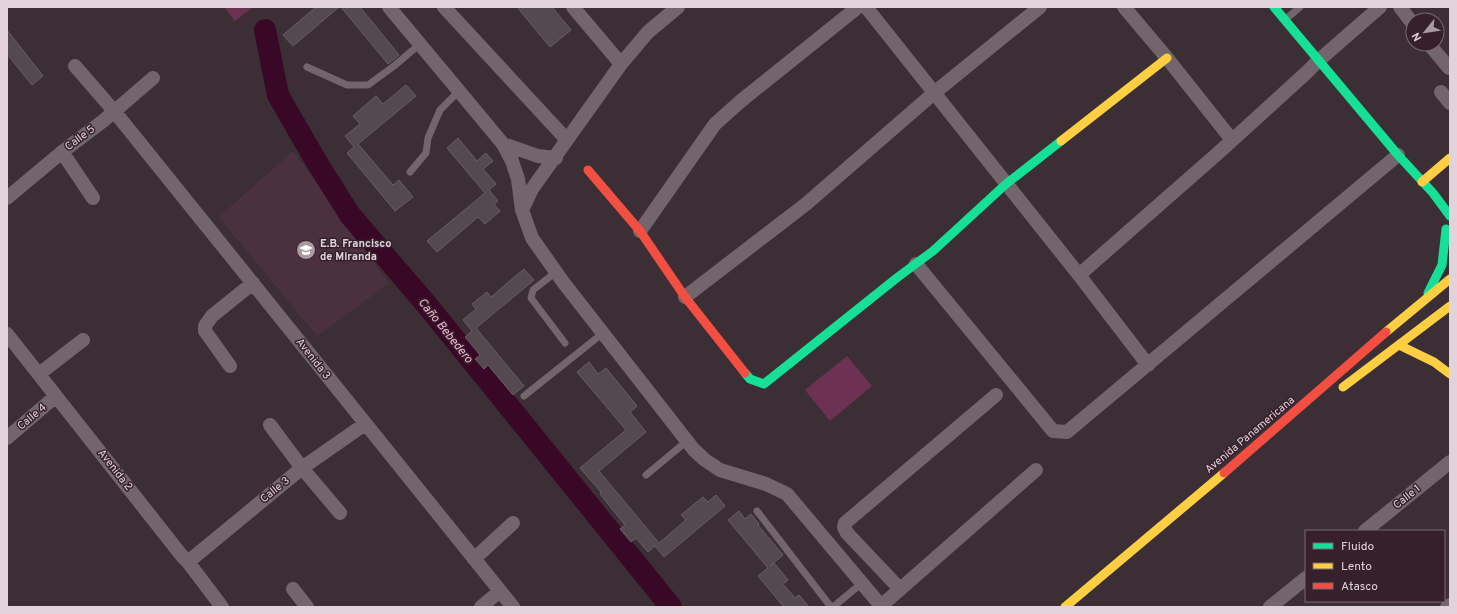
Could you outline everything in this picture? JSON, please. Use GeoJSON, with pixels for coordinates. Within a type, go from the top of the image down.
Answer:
{"type":"FeatureCollection","features":[{"type":"Feature","properties":{"kind":"street"},"geometry":{"type":"LineString","coordinates":[[389,7],[503,144],[512,161],[518,179],[522,210],[532,238],[556,272],[694,450],[705,460],[720,470],[766,484],[787,494],[881,607],[1036,470]]}},
{"type":"Feature","properties":{"kind":"street"},"geometry":{"type":"LineString","coordinates":[[444,7],[567,140]]}},
{"type":"Feature","properties":{"kind":"street"},"geometry":{"type":"LineString","coordinates":[[573,7],[621,64]]}},
{"type":"Feature","properties":{"kind":"street"},"geometry":{"type":"LineString","coordinates":[[522,210],[532,189],[556,158],[621,64],[648,32],[678,7]]}},
{"type":"Feature","properties":{"kind":"street"},"geometry":{"type":"LineString","coordinates":[[640,231],[715,124],[742,100],[858,7]]}},
{"type":"Feature","properties":{"kind":"street"},"geometry":{"type":"LineString","coordinates":[[866,7],[1079,275],[1148,365]]}},
{"type":"Feature","properties":{"kind":"street"},"geometry":{"type":"LineString","coordinates":[[685,297],[806,204],[934,92],[1040,7]]}},
{"type":"Feature","properties":{"kind":"street"},"geometry":{"type":"LineString","coordinates":[[1124,7],[1168,58],[1232,140]]}},
{"type":"Feature","properties":{"kind":"street"},"geometry":{"type":"LineString","coordinates":[[1274,7],[1398,155],[1433,193],[1450,216]]}},
{"type":"Feature","properties":{"kind":"street"},"geometry":{"type":"LineString","coordinates":[[1079,275],[1380,7]]}},
{"type":"Feature","properties":{"kind":"street"},"geometry":{"type":"LineString","coordinates":[[1436,52],[1449,68]]}},
{"type":"Feature","properties":{"kind":"street"},"geometry":{"type":"LineString","coordinates":[[588,170],[640,231],[685,297],[750,379],[764,384],[898,276],[933,251],[1006,184],[1168,58]]}},
{"type":"Feature","properties":{"kind":"street","name":"Avenida 3"},"geometry":{"type":"LineString","coordinates":[[75,66],[114,111],[253,283],[512,607]]}},
{"type":"Feature","properties":{"kind":"street","name":"Calle 5"},"geometry":{"type":"LineString","coordinates":[[7,198],[153,78]]}},
{"type":"Feature","properties":{"kind":"street"},"geometry":{"type":"LineString","coordinates":[[503,144],[538,156],[556,158]]}},
{"type":"Feature","properties":{"kind":"street"},"geometry":{"type":"LineString","coordinates":[[62,152],[93,198]]}},
{"type":"Feature","properties":{"kind":"street"},"geometry":{"type":"LineString","coordinates":[[916,264],[1053,431],[1067,432],[1398,155]]}},
{"type":"Feature","properties":{"kind":"street"},"geometry":{"type":"LineString","coordinates":[[1422,182],[1450,158]]}},
{"type":"Feature","properties":{"kind":"street"},"geometry":{"type":"LineString","coordinates":[[1433,193],[1446,229],[1450,248]]}},
{"type":"Feature","properties":{"kind":"street"},"geometry":{"type":"LineString","coordinates":[[1424,301],[1442,265],[1446,229]]}},
{"type":"Feature","properties":{"kind":"street","name":"Avenida Panamericana"},"geometry":{"type":"LineString","coordinates":[[1065,607],[1270,435],[1450,279]]}},
{"type":"Feature","properties":{"kind":"street"},"geometry":{"type":"LineString","coordinates":[[230,366],[205,331],[205,326],[212,316],[253,283]]}},
{"type":"Feature","properties":{"kind":"street"},"geometry":{"type":"LineString","coordinates":[[1334,395],[1450,306]]}},
{"type":"Feature","properties":{"kind":"street","name":"Avenida 2"},"geometry":{"type":"LineString","coordinates":[[7,334],[222,607]]}},
{"type":"Feature","properties":{"kind":"street"},"geometry":{"type":"LineString","coordinates":[[39,374],[83,340]]}},
{"type":"Feature","properties":{"kind":"street"},"geometry":{"type":"LineString","coordinates":[[1399,345],[1434,362],[1450,374]]}},
{"type":"Feature","properties":{"kind":"street"},"geometry":{"type":"LineString","coordinates":[[900,589],[847,533],[844,527],[845,523],[996,395]]}},
{"type":"Feature","properties":{"kind":"street","name":"Calle 4"},"geometry":{"type":"LineString","coordinates":[[7,438],[56,396]]}},
{"type":"Feature","properties":{"kind":"street"},"geometry":{"type":"LineString","coordinates":[[270,424],[302,468],[340,513]]}},
{"type":"Feature","properties":{"kind":"street","name":"Calle 3"},"geometry":{"type":"LineString","coordinates":[[188,562],[302,468],[365,424]]}},
{"type":"Feature","properties":{"kind":"street","name":"Calle 1"},"geometry":{"type":"LineString","coordinates":[[1366,530],[1450,462]]}},
{"type":"Feature","properties":{"kind":"street"},"geometry":{"type":"LineString","coordinates":[[474,559],[513,523]]}},
{"type":"Feature","properties":{"kind":"street"},"geometry":{"type":"LineString","coordinates":[[1270,607],[1305,579]]}},
{"type":"Feature","properties":{"kind":"street"},"geometry":{"type":"LineString","coordinates":[[293,589],[307,607]]}},
{"type":"Feature","properties":{"kind":"street"},"geometry":{"type":"LineString","coordinates":[[481,607],[500,591]]}},
{"type":"Feature","properties":{"kind":"lane"},"geometry":{"type":"LineString","coordinates":[[1284,20],[1300,7]]}},
{"type":"Feature","properties":{"kind":"lane"},"geometry":{"type":"LineString","coordinates":[[307,67],[348,85],[368,85],[420,44]]}},
{"type":"Feature","properties":{"kind":"lane"},"geometry":{"type":"LineString","coordinates":[[410,172],[426,153],[428,138],[440,110],[459,91]]}},
{"type":"Feature","properties":{"kind":"lane"},"geometry":{"type":"LineString","coordinates":[[556,272],[533,290],[531,298],[565,344]]}},
{"type":"Feature","properties":{"kind":"lane"},"geometry":{"type":"LineString","coordinates":[[524,396],[603,333]]}},
{"type":"Feature","properties":{"kind":"lane"},"geometry":{"type":"LineString","coordinates":[[646,475],[687,441]]}},
{"type":"Feature","properties":{"kind":"lane"},"geometry":{"type":"LineString","coordinates":[[758,511],[832,607],[862,583]]}},
{"type":"Feature","properties":{"kind":"shaded area"},"geometry":{"type":"Polygon","coordinates":[[[224,7],[253,7],[235,21],[224,7]]]}},
{"type":"Feature","properties":{"kind":"shaded area","name":"E.B. Francisco de Miranda"},"geometry":{"type":"Polygon","coordinates":[[[293,151],[389,283],[317,336],[219,217],[293,151]]]}},
{"type":"Feature","properties":{"kind":"shaded area"},"geometry":{"type":"Polygon","coordinates":[[[847,356],[872,386],[830,421],[805,390],[847,356]]]}},
{"type":"Feature","properties":{"kind":"building"},"geometry":{"type":"Polygon","coordinates":[[[316,7],[339,7],[293,46],[283,35],[316,7]]]}},
{"type":"Feature","properties":{"kind":"building"},"geometry":{"type":"Polygon","coordinates":[[[341,7],[360,7],[399,55],[388,64],[341,7]]]}},
{"type":"Feature","properties":{"kind":"building"},"geometry":{"type":"Polygon","coordinates":[[[517,7],[552,7],[571,30],[550,47],[517,7]]]}},
{"type":"Feature","properties":{"kind":"building"},"geometry":{"type":"Polygon","coordinates":[[[7,30],[43,76],[32,85],[7,54],[7,30]]]}},
{"type":"Feature","properties":{"kind":"building"},"geometry":{"type":"Polygon","coordinates":[[[406,85],[416,96],[358,144],[393,185],[399,180],[413,197],[395,211],[347,153],[354,147],[345,136],[360,124],[353,116],[376,96],[383,104],[406,85]]]}},
{"type":"Feature","properties":{"kind":"building"},"geometry":{"type":"Polygon","coordinates":[[[458,138],[477,161],[486,153],[493,161],[483,169],[496,184],[489,190],[498,201],[494,204],[500,211],[485,224],[478,217],[437,252],[427,241],[485,193],[447,148],[458,138]]]}},
{"type":"Feature","properties":{"kind":"building"},"geometry":{"type":"Polygon","coordinates":[[[524,269],[534,280],[476,328],[524,386],[513,395],[488,365],[484,369],[475,359],[480,355],[465,337],[472,331],[463,320],[476,309],[472,304],[487,292],[491,297],[524,269]]]}},
{"type":"Feature","properties":{"kind":"building"},"geometry":{"type":"Polygon","coordinates":[[[589,362],[598,374],[606,368],[637,406],[630,412],[646,432],[599,471],[659,543],[686,520],[681,515],[703,497],[708,502],[716,495],[725,506],[664,557],[655,546],[648,552],[636,538],[631,542],[620,529],[625,525],[600,494],[601,492],[580,468],[626,430],[577,372],[589,362]]]}},
{"type":"Feature","properties":{"kind":"building"},"geometry":{"type":"Polygon","coordinates":[[[739,511],[745,519],[751,514],[759,524],[758,525],[783,555],[770,566],[774,563],[788,580],[783,584],[795,598],[799,595],[809,607],[784,607],[758,576],[768,568],[728,520],[739,511]]]}},
{"type":"Feature","properties":{"kind":"waterway","name":"Caño Bebedero"},"geometry":{"type":"LineString","coordinates":[[265,30],[278,95],[316,161],[350,215],[427,305],[671,607]]}},
{"type":"Feature","properties":{"kind":"traffic: fast"},"geometry":{"type":"LineString","coordinates":[[1274,7],[1398,155],[1433,193],[1450,216]]}},
{"type":"Feature","properties":{"kind":"traffic: fast"},"geometry":{"type":"LineString","coordinates":[[745,373],[750,379],[764,384],[898,277],[933,251],[1006,184],[1061,141]]}},
{"type":"Feature","properties":{"kind":"traffic: fast"},"geometry":{"type":"LineString","coordinates":[[1428,293],[1442,265],[1446,229]]}},
{"type":"Feature","properties":{"kind":"traffic: slow"},"geometry":{"type":"LineString","coordinates":[[1061,141],[1167,58]]}},
{"type":"Feature","properties":{"kind":"traffic: slow"},"geometry":{"type":"LineString","coordinates":[[1422,182],[1450,158]]}},
{"type":"Feature","properties":{"kind":"traffic: slow"},"geometry":{"type":"LineString","coordinates":[[1386,332],[1450,279]]}},
{"type":"Feature","properties":{"kind":"traffic: slow"},"geometry":{"type":"LineString","coordinates":[[1343,387],[1450,306]]}},
{"type":"Feature","properties":{"kind":"traffic: slow"},"geometry":{"type":"LineString","coordinates":[[1399,345],[1434,362],[1450,374]]}},
{"type":"Feature","properties":{"kind":"traffic: slow"},"geometry":{"type":"LineString","coordinates":[[1065,607],[1224,473]]}},
{"type":"Feature","properties":{"kind":"traffic: jam"},"geometry":{"type":"LineString","coordinates":[[588,170],[640,231],[685,297],[745,373]]}},
{"type":"Feature","properties":{"kind":"traffic: jam"},"geometry":{"type":"LineString","coordinates":[[1224,473],[1386,332]]}},
{"type":"Feature","properties":{"kind":"place","name":"E.B. Francisco de Miranda"},"geometry":{"type":"Point","coordinates":[306,250]}}]}
